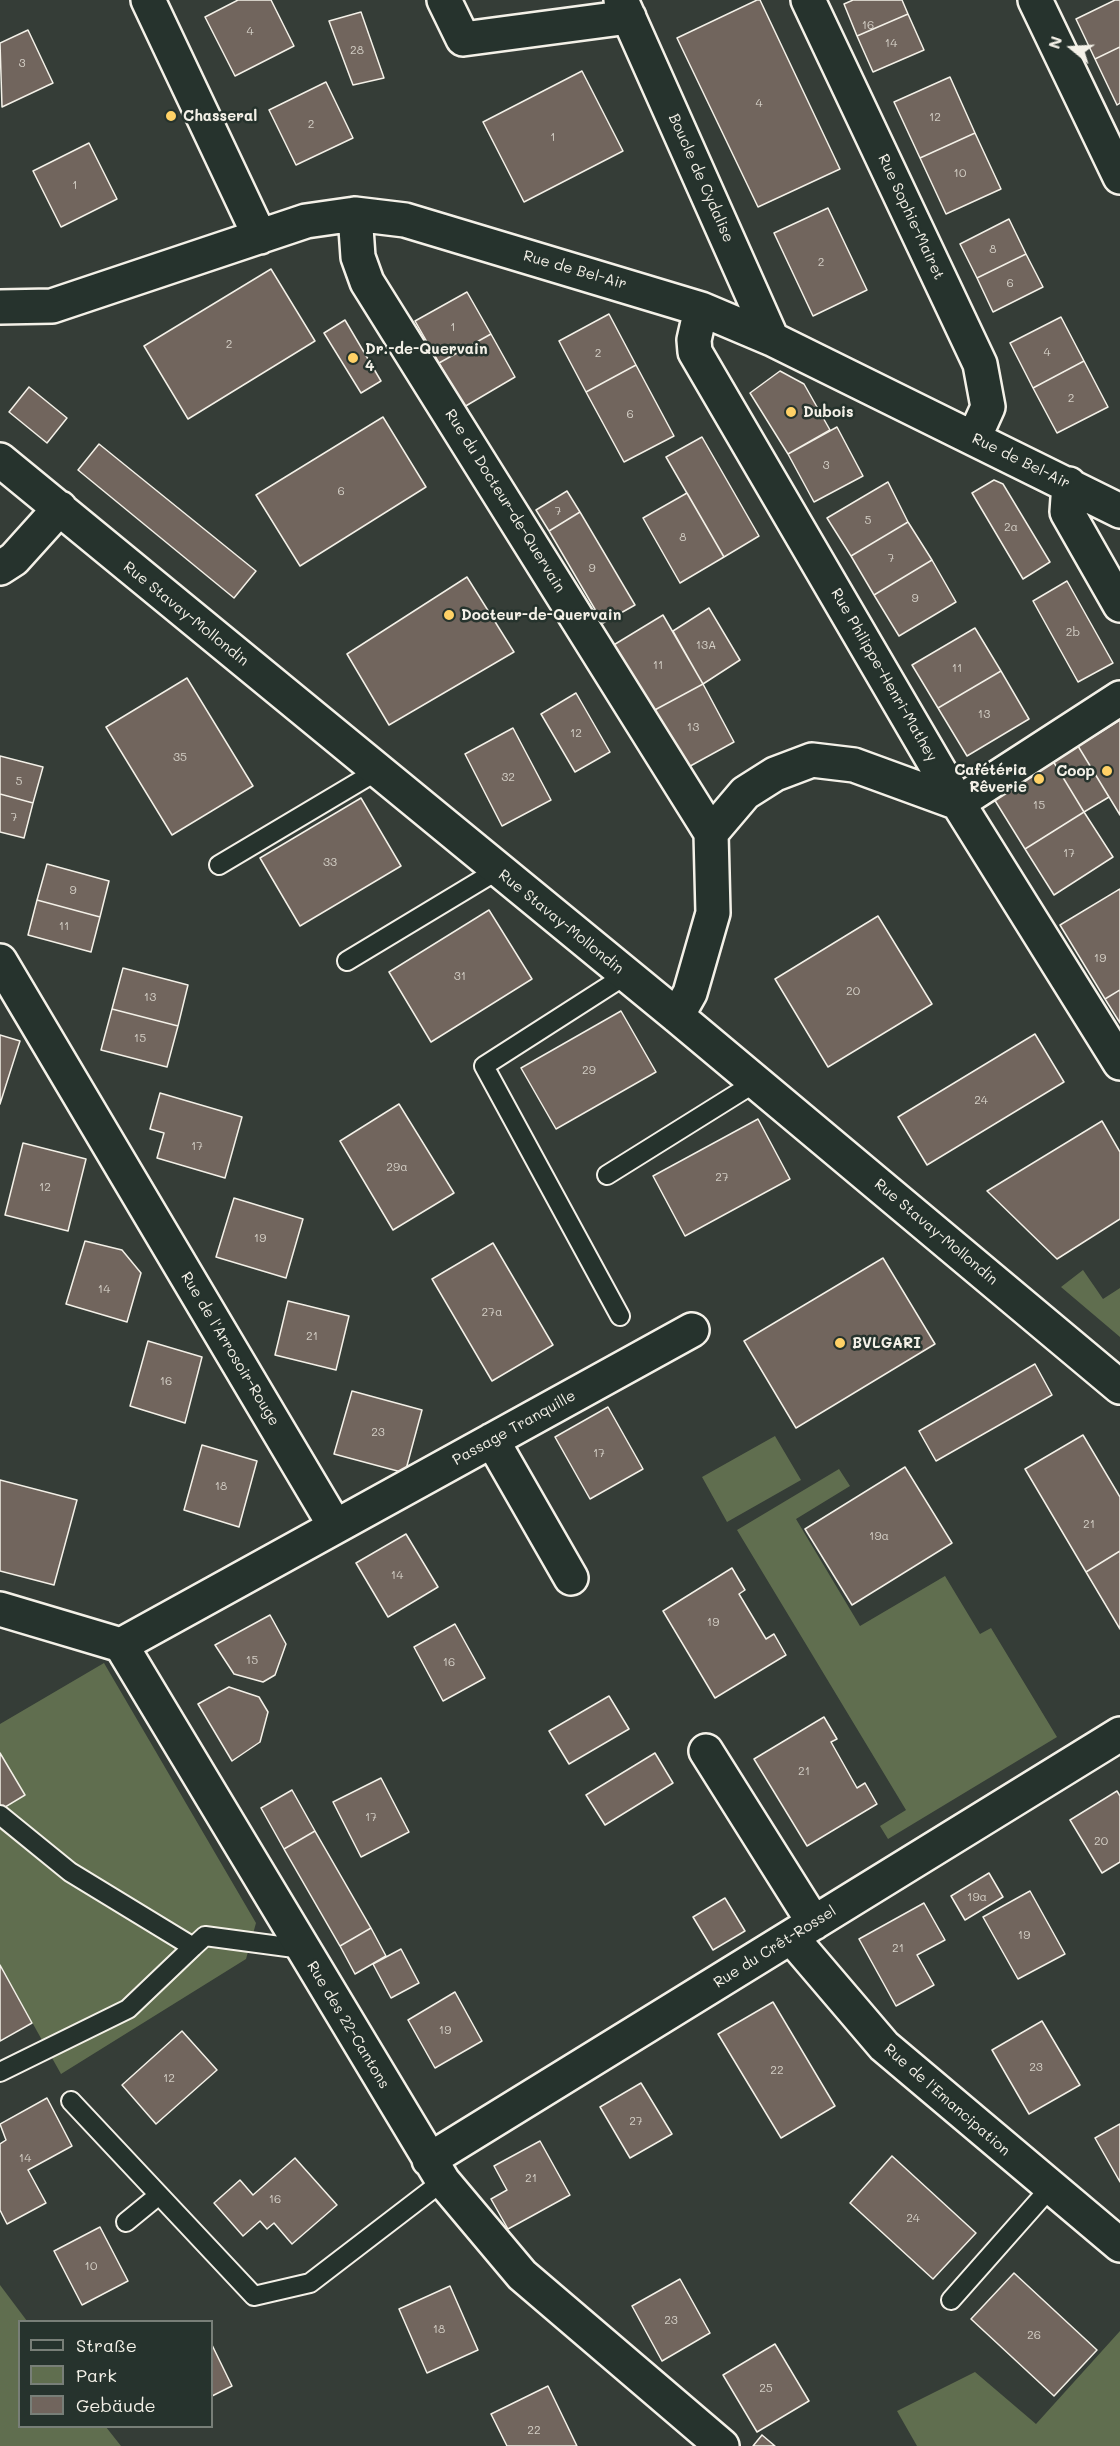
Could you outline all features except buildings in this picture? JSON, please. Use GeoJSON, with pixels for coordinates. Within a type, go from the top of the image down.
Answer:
{"type":"FeatureCollection","features":[{"type":"Feature","properties":{"kind":"street"},"geometry":{"type":"LineString","coordinates":[[148,0],[260,237]]}},
{"type":"Feature","properties":{"kind":"street","name":"Boucle de Cydalise"},"geometry":{"type":"LineString","coordinates":[[444,0],[463,39],[625,8],[772,339]]}},
{"type":"Feature","properties":{"kind":"street","name":"Rue Sophie-Mairet"},"geometry":{"type":"LineString","coordinates":[[808,0],[980,364],[988,407],[974,438]]}},
{"type":"Feature","properties":{"kind":"street"},"geometry":{"type":"LineString","coordinates":[[1035,0],[1120,177]]}},
{"type":"Feature","properties":{"kind":"street","name":"Rue de Bel-Air"},"geometry":{"type":"LineString","coordinates":[[0,307],[52,306],[306,221],[354,214],[405,220],[701,309],[772,339],[1120,511]]}},
{"type":"Feature","properties":{"kind":"street","name":"Rue du Docteur-de-Quervain"},"geometry":{"type":"LineString","coordinates":[[354,214],[358,257],[367,282],[711,833]]}},
{"type":"Feature","properties":{"kind":"street","name":"Rue Philippe-Henri-Mathey"},"geometry":{"type":"LineString","coordinates":[[701,309],[694,340],[695,352],[958,803],[1120,1063]]}},
{"type":"Feature","properties":{"kind":"street","name":"Rue Stavay-Mollondin"},"geometry":{"type":"LineString","coordinates":[[0,460],[756,1082],[1120,1387]]}},
{"type":"Feature","properties":{"kind":"street"},"geometry":{"type":"LineString","coordinates":[[1069,484],[1067,512],[1120,605]]}},
{"type":"Feature","properties":{"kind":"street"},"geometry":{"type":"LineString","coordinates":[[0,568],[14,559],[60,508]]}},
{"type":"Feature","properties":{"kind":"street"},"geometry":{"type":"LineString","coordinates":[[676,1016],[690,993],[713,912],[711,833],[745,793],[775,774],[812,760],[854,765],[958,803],[1120,698]]}},
{"type":"Feature","properties":{"kind":"street","name":"Rue de l'Arrosoir-Rouge"},"geometry":{"type":"LineString","coordinates":[[0,961],[335,1526]]}},
{"type":"Feature","properties":{"kind":"street","name":"Passage Tranquille"},"geometry":{"type":"LineString","coordinates":[[335,1526],[692,1330]]}},
{"type":"Feature","properties":{"kind":"street"},"geometry":{"type":"LineString","coordinates":[[492,1440],[571,1578]]}},
{"type":"Feature","properties":{"kind":"street"},"geometry":{"type":"LineString","coordinates":[[0,1609],[121,1645],[335,1526]]}},
{"type":"Feature","properties":{"kind":"street","name":"Rue des 22-Cantons"},"geometry":{"type":"LineString","coordinates":[[121,1645],[436,2171],[522,2275],[722,2446]]}},
{"type":"Feature","properties":{"kind":"street","name":"Rue du Crêt-Rossel"},"geometry":{"type":"LineString","coordinates":[[436,2171],[803,1930],[1120,1734]]}},
{"type":"Feature","properties":{"kind":"street","name":"Rue de l'Emancipation"},"geometry":{"type":"LineString","coordinates":[[706,1751],[803,1930],[884,2046],[1120,2245]]}},
{"type":"Feature","properties":{"kind":"lane"},"geometry":{"type":"LineString","coordinates":[[219,865],[377,771]]}},
{"type":"Feature","properties":{"kind":"lane"},"geometry":{"type":"LineString","coordinates":[[346,961],[498,870]]}},
{"type":"Feature","properties":{"kind":"lane"},"geometry":{"type":"LineString","coordinates":[[620,1316],[484,1066],[626,975]]}},
{"type":"Feature","properties":{"kind":"lane"},"geometry":{"type":"LineString","coordinates":[[607,1175],[756,1082]]}},
{"type":"Feature","properties":{"kind":"lane"},"geometry":{"type":"LineString","coordinates":[[0,1815],[70,1872],[193,1947]]}},
{"type":"Feature","properties":{"kind":"lane"},"geometry":{"type":"LineString","coordinates":[[0,2072],[128,2009],[205,1936],[302,1949]]}},
{"type":"Feature","properties":{"kind":"lane"},"geometry":{"type":"LineString","coordinates":[[71,2101],[254,2296],[310,2283],[436,2171]]}},
{"type":"Feature","properties":{"kind":"lane"},"geometry":{"type":"LineString","coordinates":[[951,2300],[1050,2188]]}},
{"type":"Feature","properties":{"kind":"lane"},"geometry":{"type":"LineString","coordinates":[[126,2222],[159,2195]]}},
{"type":"Feature","properties":{"kind":"green space"},"geometry":{"type":"Polygon","coordinates":[[[1083,1270],[1103,1299],[1120,1288],[1120,1337],[1061,1287],[1083,1270]]]}},
{"type":"Feature","properties":{"kind":"green space"},"geometry":{"type":"Polygon","coordinates":[[[775,1436],[801,1480],[727,1522],[702,1477],[775,1436]]]}},
{"type":"Feature","properties":{"kind":"green space"},"geometry":{"type":"Polygon","coordinates":[[[839,1469],[850,1486],[796,1519],[860,1626],[945,1576],[980,1634],[991,1628],[1057,1737],[888,1839],[880,1826],[906,1810],[737,1530],[839,1469]]]}},
{"type":"Feature","properties":{"kind":"green space"},"geometry":{"type":"Polygon","coordinates":[[[104,1663],[256,1923],[246,1959],[61,2074],[0,1965],[0,1810],[25,1795],[0,1753],[0,1724],[104,1663]]]}},
{"type":"Feature","properties":{"kind":"green space"},"geometry":{"type":"Polygon","coordinates":[[[0,2285],[26,2320],[18,2320],[18,2428],[107,2428],[121,2446],[0,2446],[0,2285]]]}},
{"type":"Feature","properties":{"kind":"green space"},"geometry":{"type":"Polygon","coordinates":[[[1120,2331],[1120,2446],[917,2446],[897,2411],[975,2372],[1036,2424],[1120,2331]]]}},
{"type":"Feature","properties":{"kind":"place","name":"Chasseral"},"geometry":{"type":"Point","coordinates":[171,116]}},
{"type":"Feature","properties":{"kind":"place","name":"Dr.-de-Quervain 4"},"geometry":{"type":"Point","coordinates":[353,358]}},
{"type":"Feature","properties":{"kind":"place","name":"Dubois"},"geometry":{"type":"Point","coordinates":[791,412]}},
{"type":"Feature","properties":{"kind":"place","name":"Docteur-de-Quervain"},"geometry":{"type":"Point","coordinates":[449,615]}},
{"type":"Feature","properties":{"kind":"place","name":"Coop"},"geometry":{"type":"Point","coordinates":[1107,771]}},
{"type":"Feature","properties":{"kind":"place","name":"Cafétéria Rêverie"},"geometry":{"type":"Point","coordinates":[1039,779]}},
{"type":"Feature","properties":{"kind":"place","name":"BVLGARI"},"geometry":{"type":"Point","coordinates":[840,1343]}}]}
